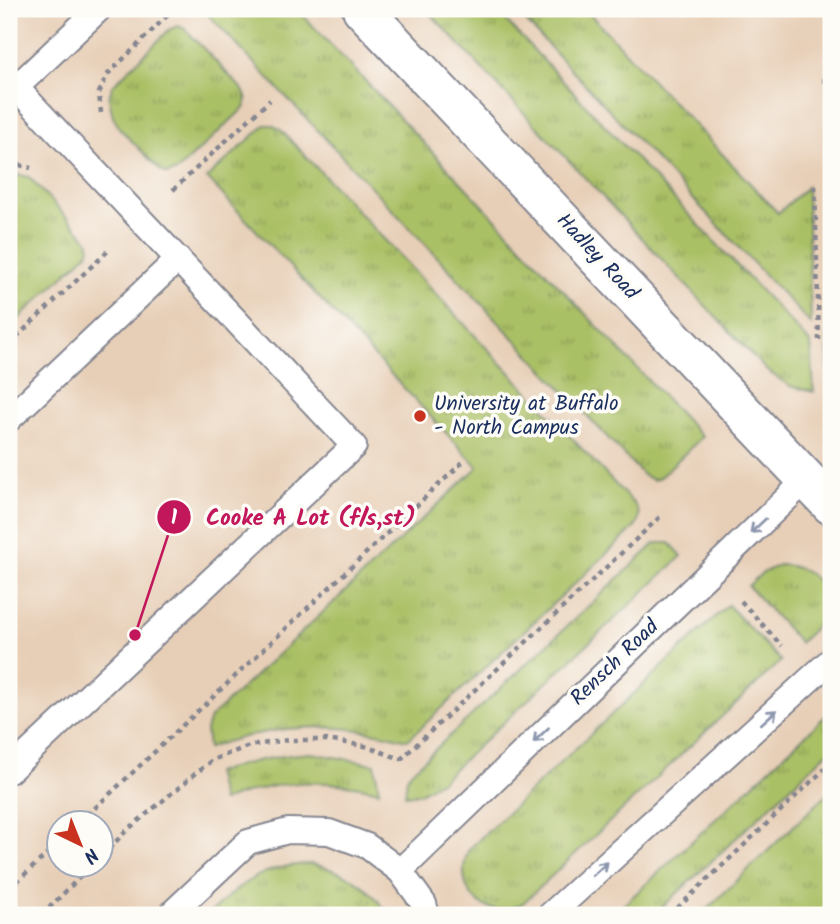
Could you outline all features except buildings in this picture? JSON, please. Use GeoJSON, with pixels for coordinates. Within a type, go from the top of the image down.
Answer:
{"type":"FeatureCollection","features":[{"type":"Feature","properties":{"kind":"street","name":"Hadley Road"},"geometry":{"type":"LineString","coordinates":[[362,9],[823,480]]}},
{"type":"Feature","properties":{"kind":"lane"},"geometry":{"type":"LineString","coordinates":[[9,771],[354,446],[11,87],[99,9]]}},
{"type":"Feature","properties":{"kind":"lane"},"geometry":{"type":"LineString","coordinates":[[9,419],[178,260]]}},
{"type":"Feature","properties":{"kind":"lane","name":"Rensch Road"},"geometry":{"type":"LineString","coordinates":[[400,871],[823,480]]}},
{"type":"Feature","properties":{"kind":"lane"},"geometry":{"type":"LineString","coordinates":[[550,915],[831,660]]}},
{"type":"Feature","properties":{"kind":"lane"},"geometry":{"type":"LineString","coordinates":[[170,915],[248,842],[288,831],[329,832],[368,846],[400,871],[424,904],[427,915]]}},
{"type":"Feature","properties":{"kind":"path"},"geometry":{"type":"LineString","coordinates":[[104,119],[99,106],[99,93],[107,75],[174,9]]}},
{"type":"Feature","properties":{"kind":"path"},"geometry":{"type":"LineString","coordinates":[[824,83],[831,12],[825,9]]}},
{"type":"Feature","properties":{"kind":"path"},"geometry":{"type":"LineString","coordinates":[[169,185],[181,183]]}},
{"type":"Feature","properties":{"kind":"path"},"geometry":{"type":"LineString","coordinates":[[815,186],[819,340]]}},
{"type":"Feature","properties":{"kind":"path"},"geometry":{"type":"LineString","coordinates":[[95,808],[464,461]]}},
{"type":"Feature","properties":{"kind":"path"},"geometry":{"type":"LineString","coordinates":[[116,841],[212,760],[249,746],[288,740],[326,740],[365,746],[401,759],[661,516]]}},
{"type":"Feature","properties":{"kind":"path"},"geometry":{"type":"LineString","coordinates":[[736,595],[784,648]]}},
{"type":"Feature","properties":{"kind":"path"},"geometry":{"type":"LineString","coordinates":[[670,915],[831,764]]}},
{"type":"Feature","properties":{"kind":"path"},"geometry":{"type":"LineString","coordinates":[[9,889],[46,855]]}},
{"type":"Feature","properties":{"kind":"path"},"geometry":{"type":"LineString","coordinates":[[42,915],[79,878]]}},
{"type":"Feature","properties":{"kind":"shaded area","name":"University at Buffalo - North Campus"},"geometry":{"type":"Polygon","coordinates":[[[9,9],[831,9],[831,915],[9,915],[9,9]]]}},
{"type":"Feature","properties":{"kind":"green space"},"geometry":{"type":"Polygon","coordinates":[[[203,9],[297,9],[702,437],[659,478],[653,480],[644,476],[203,9]]]}},
{"type":"Feature","properties":{"kind":"green space"},"geometry":{"type":"Polygon","coordinates":[[[426,9],[495,9],[811,344],[814,392],[790,386],[766,370],[426,9]]]}},
{"type":"Feature","properties":{"kind":"green space"},"geometry":{"type":"Polygon","coordinates":[[[514,9],[585,9],[778,213],[807,187],[811,324],[514,9]]]}},
{"type":"Feature","properties":{"kind":"green space"},"geometry":{"type":"Polygon","coordinates":[[[178,26],[185,29],[243,90],[247,99],[245,107],[177,171],[167,174],[120,129],[113,117],[109,99],[112,86],[170,29],[178,26]]]}},
{"type":"Feature","properties":{"kind":"green space"},"geometry":{"type":"Polygon","coordinates":[[[265,125],[281,130],[638,511],[634,528],[408,740],[357,730],[283,729],[208,748],[206,730],[210,718],[478,467],[207,178],[265,125]]]}},
{"type":"Feature","properties":{"kind":"green space"},"geometry":{"type":"Polygon","coordinates":[[[19,175],[29,177],[88,240],[90,248],[88,253],[9,328],[9,182],[19,175]]]}},
{"type":"Feature","properties":{"kind":"green space"},"geometry":{"type":"Polygon","coordinates":[[[822,186],[831,196],[831,391],[829,391],[822,186]]]}},
{"type":"Feature","properties":{"kind":"green space"},"geometry":{"type":"Polygon","coordinates":[[[659,543],[670,543],[682,556],[442,780],[420,793],[405,795],[407,777],[412,771],[659,543]]]}},
{"type":"Feature","properties":{"kind":"green space"},"geometry":{"type":"Polygon","coordinates":[[[779,565],[801,569],[810,575],[817,581],[825,599],[819,621],[800,643],[748,586],[762,573],[779,565]]]}},
{"type":"Feature","properties":{"kind":"green space"},"geometry":{"type":"Polygon","coordinates":[[[728,605],[781,661],[523,903],[496,909],[484,906],[475,899],[464,877],[469,849],[728,605]]]}},
{"type":"Feature","properties":{"kind":"green space"},"geometry":{"type":"Polygon","coordinates":[[[829,713],[831,749],[654,915],[613,915],[829,713]]]}},
{"type":"Feature","properties":{"kind":"green space"},"geometry":{"type":"Polygon","coordinates":[[[311,753],[375,764],[379,791],[319,782],[300,783],[262,789],[222,801],[215,773],[286,755],[311,753]]]}},
{"type":"Feature","properties":{"kind":"green space"},"geometry":{"type":"Polygon","coordinates":[[[831,790],[831,915],[701,915],[831,790]]]}},
{"type":"Feature","properties":{"kind":"green space"},"geometry":{"type":"Polygon","coordinates":[[[311,864],[347,875],[365,887],[389,915],[208,915],[232,893],[265,872],[311,864]]]}},
{"type":"Feature","properties":{"kind":"place","name":"University at Buffalo - North Campus"},"geometry":{"type":"Point","coordinates":[420,416]}},
{"type":"Feature","properties":{"kind":"place","name":"Cooke A Lot (f/s,st)"},"geometry":{"type":"Point","coordinates":[135,635]}}]}
